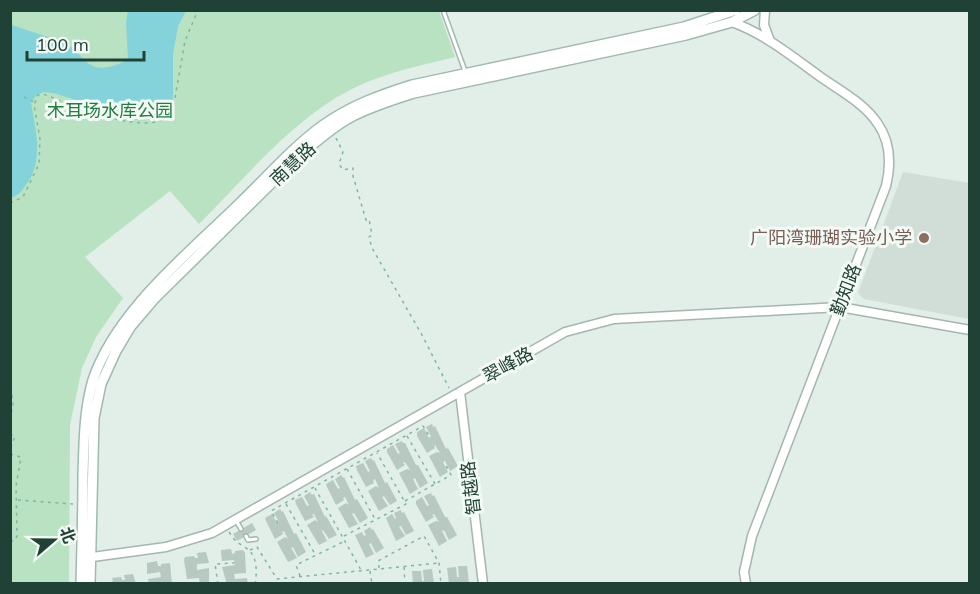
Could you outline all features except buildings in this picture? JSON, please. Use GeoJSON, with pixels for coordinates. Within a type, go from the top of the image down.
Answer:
{"type":"FeatureCollection","features":[{"type":"Feature","properties":{"kind":"main road","name":"南慧路"},"geometry":{"type":"LineString","coordinates":[[90,584],[86,558],[86,416],[93,380],[108,348],[125,321],[149,293],[295,150],[321,127],[344,112],[375,97],[412,85],[684,27],[735,10]]}},
{"type":"Feature","properties":{"kind":"main road","name":"南慧路"},"geometry":{"type":"LineString","coordinates":[[81,584],[86,558],[94,418],[101,384],[116,351],[131,326],[154,299],[300,155],[348,118],[414,93],[686,35],[732,22],[755,10]]}},
{"type":"Feature","properties":{"kind":"street"},"geometry":{"type":"LineString","coordinates":[[765,10],[764,25],[770,41]]}},
{"type":"Feature","properties":{"kind":"street","name":"勤知路"},"geometry":{"type":"LineString","coordinates":[[732,22],[770,41],[863,107],[879,125],[888,147],[890,168],[886,186],[752,536],[744,572],[746,584]]}},
{"type":"Feature","properties":{"kind":"street","name":"翠峰路"},"geometry":{"type":"LineString","coordinates":[[86,558],[174,546],[212,534],[565,332],[590,324],[614,319],[840,307],[969,330]]}},
{"type":"Feature","properties":{"kind":"street","name":"智越路"},"geometry":{"type":"LineString","coordinates":[[456,394],[483,584]]}},
{"type":"Feature","properties":{"kind":"lane"},"geometry":{"type":"LineString","coordinates":[[443,10],[466,74]]}},
{"type":"Feature","properties":{"kind":"lane"},"geometry":{"type":"LineString","coordinates":[[236,520],[241,529]]}},
{"type":"Feature","properties":{"kind":"lane"},"geometry":{"type":"LineString","coordinates":[[246,536],[248,540],[256,539]]}},
{"type":"Feature","properties":{"kind":"path"},"geometry":{"type":"LineString","coordinates":[[10,203],[23,197],[39,164],[40,139],[35,102],[38,95],[43,94],[132,123],[152,123],[168,117],[173,110],[185,41],[198,10]]}},
{"type":"Feature","properties":{"kind":"path"},"geometry":{"type":"LineString","coordinates":[[24,97],[35,102]]}},
{"type":"Feature","properties":{"kind":"path"},"geometry":{"type":"LineString","coordinates":[[335,138],[343,152],[339,164],[344,170],[353,168],[353,176],[366,220],[369,219],[372,235],[369,237],[372,248],[456,394]]}},
{"type":"Feature","properties":{"kind":"path"},"geometry":{"type":"LineString","coordinates":[[10,380],[13,404],[10,420]]}},
{"type":"Feature","properties":{"kind":"path"},"geometry":{"type":"LineString","coordinates":[[278,523],[271,511],[423,426],[430,437]]}},
{"type":"Feature","properties":{"kind":"path"},"geometry":{"type":"LineString","coordinates":[[10,434],[15,436],[10,450]]}},
{"type":"Feature","properties":{"kind":"path"},"geometry":{"type":"LineString","coordinates":[[407,435],[435,484]]}},
{"type":"Feature","properties":{"kind":"path"},"geometry":{"type":"LineString","coordinates":[[377,452],[404,501]]}},
{"type":"Feature","properties":{"kind":"path"},"geometry":{"type":"LineString","coordinates":[[10,454],[21,457],[17,472],[17,536],[10,542]]}},
{"type":"Feature","properties":{"kind":"path"},"geometry":{"type":"LineString","coordinates":[[344,536],[405,504],[404,501],[451,476],[444,462]]}},
{"type":"Feature","properties":{"kind":"path"},"geometry":{"type":"LineString","coordinates":[[347,469],[375,520]]}},
{"type":"Feature","properties":{"kind":"path"},"geometry":{"type":"LineString","coordinates":[[315,487],[344,536],[361,571]]}},
{"type":"Feature","properties":{"kind":"path"},"geometry":{"type":"LineString","coordinates":[[17,500],[75,504]]}},
{"type":"Feature","properties":{"kind":"path"},"geometry":{"type":"LineString","coordinates":[[286,503],[316,555]]}},
{"type":"Feature","properties":{"kind":"path"},"geometry":{"type":"LineString","coordinates":[[225,526],[235,542],[249,550],[258,570],[255,584]]}},
{"type":"Feature","properties":{"kind":"path"},"geometry":{"type":"LineString","coordinates":[[379,569],[378,561],[424,536],[439,563],[441,584]]}},
{"type":"Feature","properties":{"kind":"path"},"geometry":{"type":"LineString","coordinates":[[300,577],[296,565],[345,541]]}},
{"type":"Feature","properties":{"kind":"path"},"geometry":{"type":"LineString","coordinates":[[249,550],[257,547],[277,579],[439,563]]}},
{"type":"Feature","properties":{"kind":"path"},"geometry":{"type":"LineString","coordinates":[[218,584],[215,564],[234,563]]}},
{"type":"Feature","properties":{"kind":"path"},"geometry":{"type":"LineString","coordinates":[[404,567],[405,584]]}},
{"type":"Feature","properties":{"kind":"path"},"geometry":{"type":"LineString","coordinates":[[370,570],[372,584]]}},
{"type":"Feature","properties":{"kind":"path"},"geometry":{"type":"LineString","coordinates":[[295,578],[296,584]]}},
{"type":"Feature","properties":{"kind":"shaded area","name":"广阳湾珊瑚实验小学"},"geometry":{"type":"Polygon","coordinates":[[[903,172],[969,183],[969,319],[864,299],[858,293],[903,172]]]}},
{"type":"Feature","properties":{"kind":"green space","name":"木耳场水库公园"},"geometry":{"type":"Polygon","coordinates":[[[10,11],[439,11],[455,57],[382,77],[336,98],[314,113],[273,148],[199,224],[170,191],[85,257],[123,298],[96,337],[82,368],[70,425],[69,583],[11,583],[10,11]]]}},
{"type":"Feature","properties":{"kind":"water"},"geometry":{"type":"Polygon","coordinates":[[[128,11],[186,11],[178,26],[173,54],[173,104],[168,113],[156,119],[138,120],[57,94],[45,92],[39,94],[31,102],[37,143],[36,163],[28,182],[19,194],[11,198],[11,26],[65,44],[85,61],[103,68],[128,59],[126,22],[128,11]]]}},
{"type":"Feature","properties":{"kind":"place","name":"广阳湾珊瑚实验小学"},"geometry":{"type":"Point","coordinates":[924,238]}}]}
